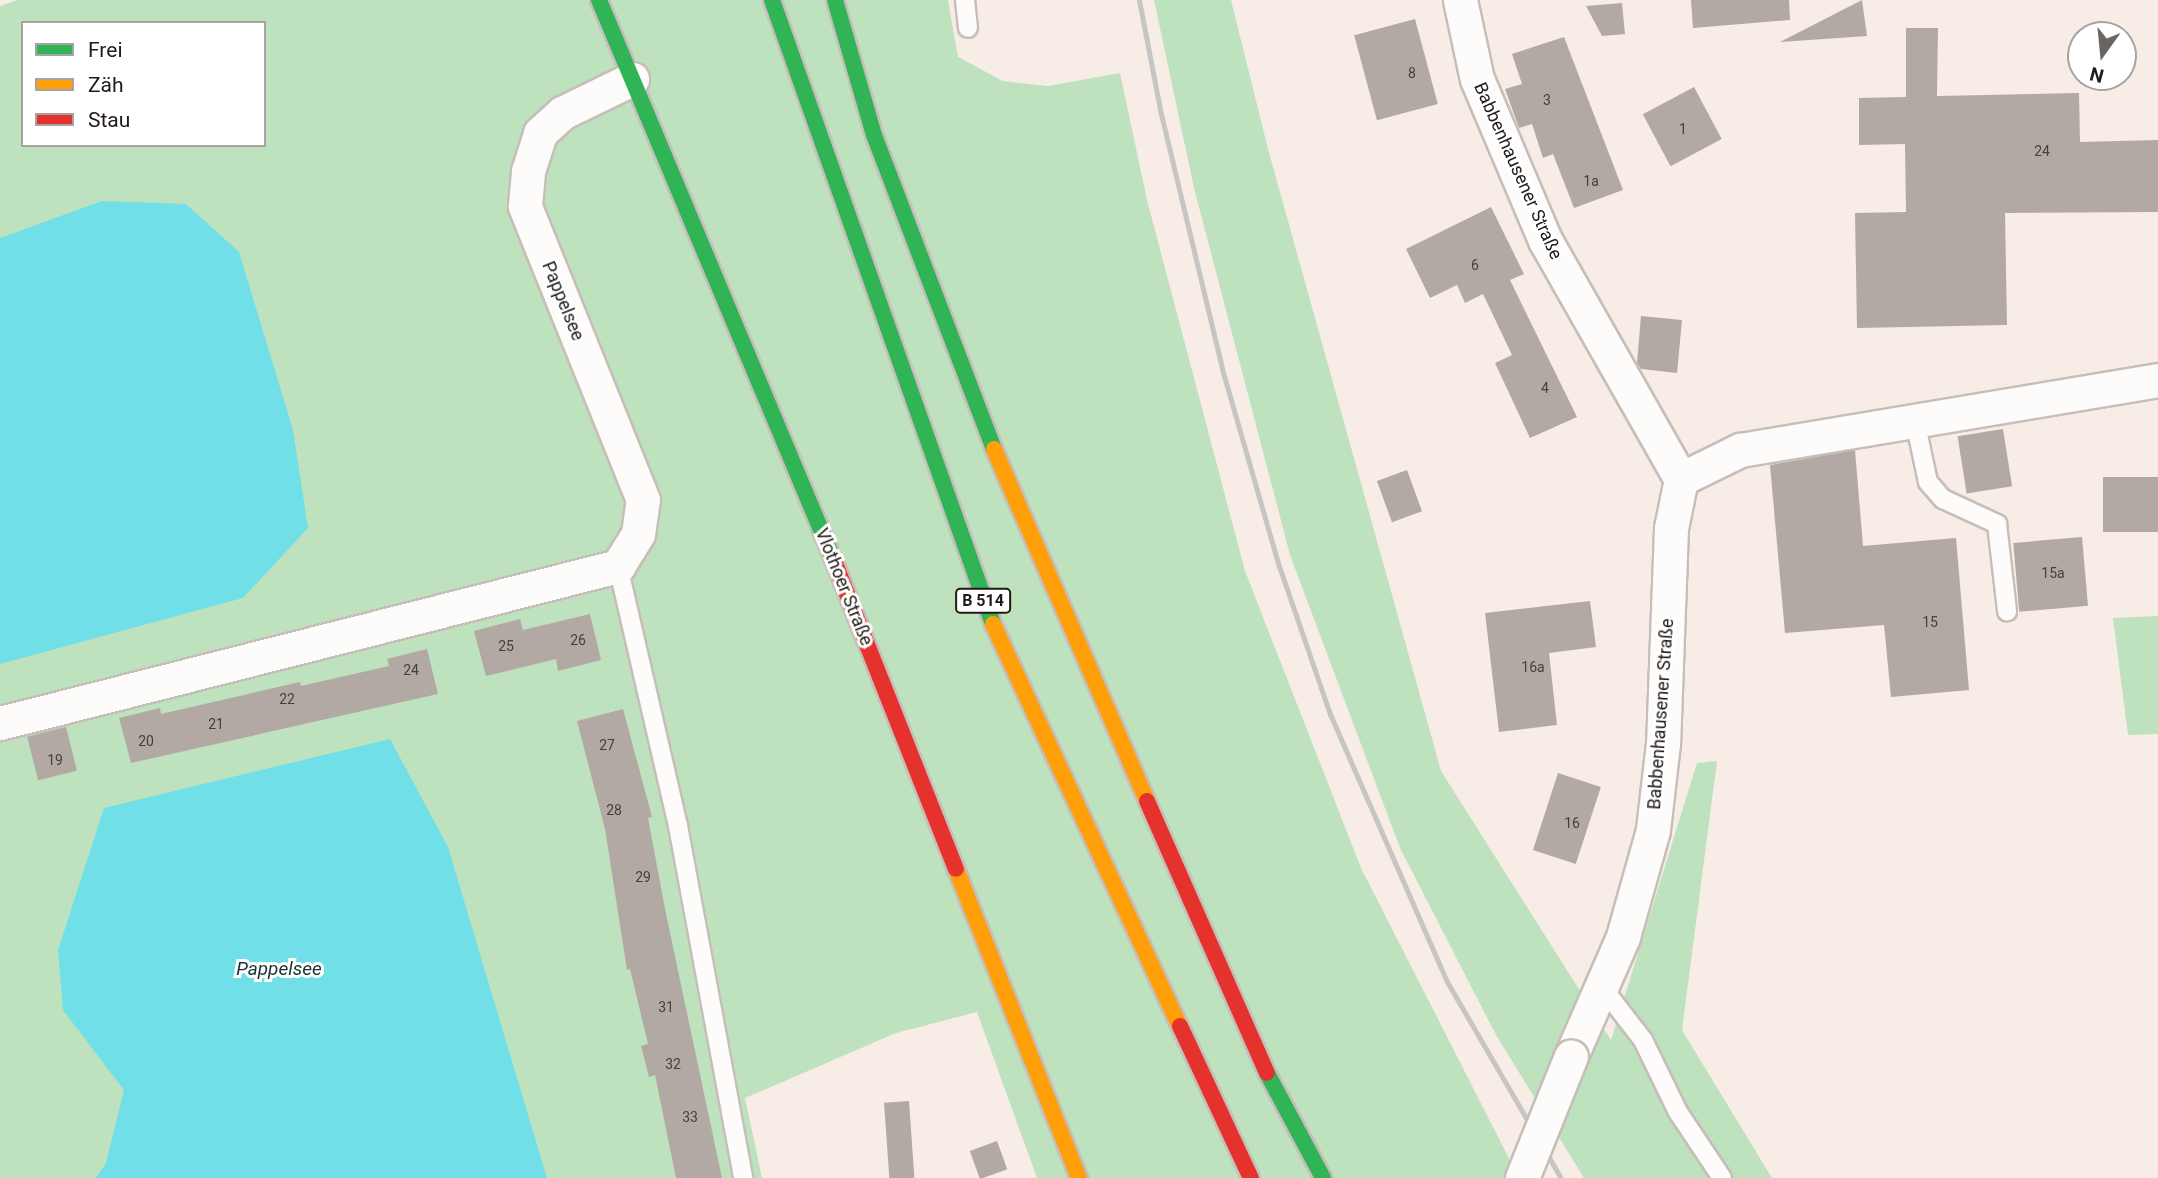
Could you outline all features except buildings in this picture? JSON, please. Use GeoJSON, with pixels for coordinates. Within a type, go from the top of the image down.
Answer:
{"type":"FeatureCollection","features":[{"type":"Feature","properties":{"kind":"main road","name":"Vlothoer Straße"},"geometry":{"type":"LineString","coordinates":[[599,0],[785,439],[1079,1178]]}},
{"type":"Feature","properties":{"kind":"main road","name":"B 514"},"geometry":{"type":"LineString","coordinates":[[772,0],[981,596],[1251,1178]]}},
{"type":"Feature","properties":{"kind":"main road"},"geometry":{"type":"LineString","coordinates":[[835,0],[874,135],[1009,489],[1281,1104],[1322,1178]]}},
{"type":"Feature","properties":{"kind":"street","name":"Babbenhausener Straße"},"geometry":{"type":"LineString","coordinates":[[1460,0],[1477,79],[1545,240],[1681,479],[1671,528],[1663,743],[1653,830],[1623,937],[1522,1178]]}},
{"type":"Feature","properties":{"kind":"street","name":"Pappelsee"},"geometry":{"type":"LineString","coordinates":[[618,566],[638,534],[643,500],[525,206],[528,171],[540,133],[562,113],[632,79]]}},
{"type":"Feature","properties":{"kind":"street"},"geometry":{"type":"LineString","coordinates":[[1681,479],[1740,450],[2158,380]]}},
{"type":"Feature","properties":{"kind":"street"},"geometry":{"type":"LineString","coordinates":[[0,723],[618,566]]}},
{"type":"Feature","properties":{"kind":"lane"},"geometry":{"type":"LineString","coordinates":[[965,0],[968,28]]}},
{"type":"Feature","properties":{"kind":"lane"},"geometry":{"type":"LineString","coordinates":[[1915,421],[1928,482],[1943,499],[1997,524],[2007,611]]}},
{"type":"Feature","properties":{"kind":"lane"},"geometry":{"type":"LineString","coordinates":[[618,566],[678,826],[743,1178]]}},
{"type":"Feature","properties":{"kind":"lane"},"geometry":{"type":"LineString","coordinates":[[1602,987],[1643,1040],[1678,1112],[1722,1178]]}},
{"type":"Feature","properties":{"kind":"green space"},"geometry":{"type":"Polygon","coordinates":[[[18,0],[948,0],[958,57],[1003,81],[1048,86],[1120,73],[1147,200],[1245,571],[1361,868],[1519,1178],[1037,1178],[977,1012],[896,1033],[745,1098],[762,1178],[0,1178],[0,6],[18,0]]]}},
{"type":"Feature","properties":{"kind":"green space"},"geometry":{"type":"Polygon","coordinates":[[[1154,0],[1231,0],[1268,149],[1441,771],[1611,1040],[1697,763],[1717,761],[1682,1030],[1772,1178],[1584,1178],[1496,1035],[1400,848],[1290,555],[1194,188],[1154,0]]]}},
{"type":"Feature","properties":{"kind":"green space"},"geometry":{"type":"Polygon","coordinates":[[[2158,616],[2158,734],[2128,735],[2113,618],[2158,616]]]}},
{"type":"Feature","properties":{"kind":"water"},"geometry":{"type":"Polygon","coordinates":[[[102,201],[186,204],[239,252],[293,430],[308,528],[243,598],[0,664],[0,238],[102,201]]]}},
{"type":"Feature","properties":{"kind":"water","name":"Pappelsee"},"geometry":{"type":"Polygon","coordinates":[[[390,739],[448,847],[547,1178],[96,1178],[106,1163],[124,1090],[63,1010],[58,950],[104,808],[390,739]]]}},
{"type":"Feature","properties":{"kind":"railway"},"geometry":{"type":"LineString","coordinates":[[1139,0],[1161,114],[1224,376],[1279,566],[1330,714],[1446,980],[1561,1178]]}},
{"type":"Feature","properties":{"kind":"traffic: fast"},"geometry":{"type":"LineString","coordinates":[[599,0],[834,561]]}},
{"type":"Feature","properties":{"kind":"traffic: fast"},"geometry":{"type":"LineString","coordinates":[[772,0],[993,624]]}},
{"type":"Feature","properties":{"kind":"traffic: fast"},"geometry":{"type":"LineString","coordinates":[[835,0],[874,135],[994,449]]}},
{"type":"Feature","properties":{"kind":"traffic: fast"},"geometry":{"type":"LineString","coordinates":[[1267,1073],[1323,1178]]}},
{"type":"Feature","properties":{"kind":"traffic: slow"},"geometry":{"type":"LineString","coordinates":[[994,449],[1147,801]]}},
{"type":"Feature","properties":{"kind":"traffic: slow"},"geometry":{"type":"LineString","coordinates":[[993,624],[1180,1026]]}},
{"type":"Feature","properties":{"kind":"traffic: slow"},"geometry":{"type":"LineString","coordinates":[[956,869],[1079,1178]]}},
{"type":"Feature","properties":{"kind":"traffic: jam"},"geometry":{"type":"LineString","coordinates":[[834,561],[956,869]]}},
{"type":"Feature","properties":{"kind":"traffic: jam"},"geometry":{"type":"LineString","coordinates":[[1147,801],[1267,1073]]}},
{"type":"Feature","properties":{"kind":"traffic: jam"},"geometry":{"type":"LineString","coordinates":[[1180,1026],[1251,1178]]}}]}
